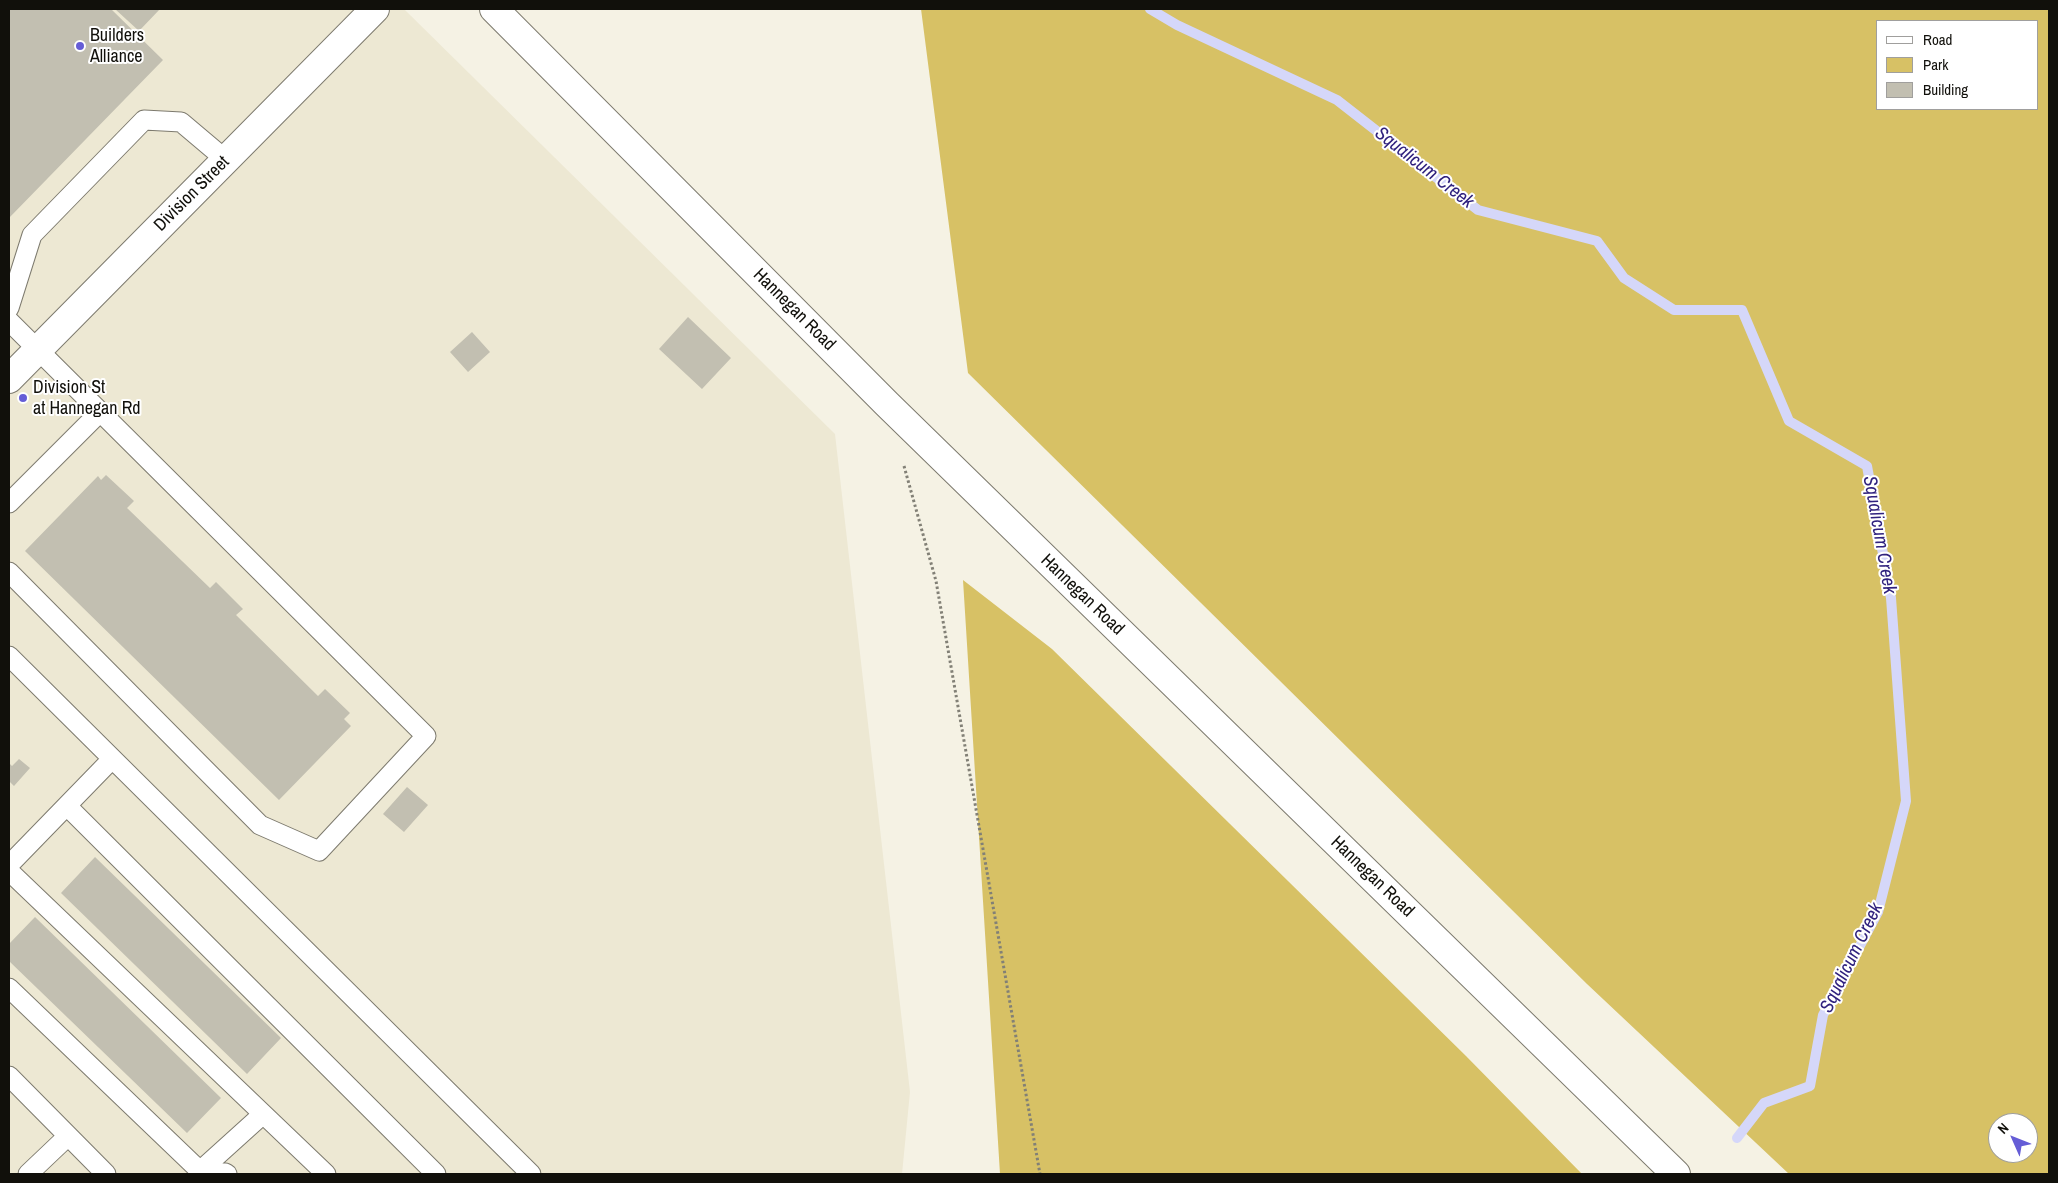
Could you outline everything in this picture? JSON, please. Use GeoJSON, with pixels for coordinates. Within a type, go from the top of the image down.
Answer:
{"type":"FeatureCollection","features":[{"type":"Feature","properties":{"kind":"main road","name":"Division Street"},"geometry":{"type":"LineString","coordinates":[[9,379],[375,9]]}},
{"type":"Feature","properties":{"kind":"main road","name":"Hannegan Road"},"geometry":{"type":"LineString","coordinates":[[494,9],[887,404],[1676,1174]]}},
{"type":"Feature","properties":{"kind":"lane"},"geometry":{"type":"LineString","coordinates":[[9,308],[32,235],[144,120],[182,122],[226,160]]}},
{"type":"Feature","properties":{"kind":"lane"},"geometry":{"type":"LineString","coordinates":[[9,321],[426,736],[318,851],[260,825],[9,572]]}},
{"type":"Feature","properties":{"kind":"lane"},"geometry":{"type":"LineString","coordinates":[[9,503],[100,412]]}},
{"type":"Feature","properties":{"kind":"lane"},"geometry":{"type":"LineString","coordinates":[[9,656],[531,1174]]}},
{"type":"Feature","properties":{"kind":"lane"},"geometry":{"type":"LineString","coordinates":[[9,865],[112,759]]}},
{"type":"Feature","properties":{"kind":"lane"},"geometry":{"type":"LineString","coordinates":[[67,806],[436,1174]]}},
{"type":"Feature","properties":{"kind":"lane"},"geometry":{"type":"LineString","coordinates":[[9,871],[326,1174]]}},
{"type":"Feature","properties":{"kind":"lane"},"geometry":{"type":"LineString","coordinates":[[9,988],[200,1171],[225,1172],[227,1174]]}},
{"type":"Feature","properties":{"kind":"lane"},"geometry":{"type":"LineString","coordinates":[[9,1076],[106,1174]]}},
{"type":"Feature","properties":{"kind":"lane"},"geometry":{"type":"LineString","coordinates":[[200,1171],[262,1114]]}},
{"type":"Feature","properties":{"kind":"lane"},"geometry":{"type":"LineString","coordinates":[[28,1174],[68,1136]]}},
{"type":"Feature","properties":{"kind":"path"},"geometry":{"type":"LineString","coordinates":[[903,460],[936,581],[1040,1174]]}},
{"type":"Feature","properties":{"kind":"shaded area"},"geometry":{"type":"Polygon","coordinates":[[[9,9],[404,9],[835,434],[910,1092],[902,1174],[9,1174],[9,9]]]}},
{"type":"Feature","properties":{"kind":"green space"},"geometry":{"type":"Polygon","coordinates":[[[921,9],[2049,9],[2049,1174],[1789,1174],[1587,984],[968,373],[921,9]]]}},
{"type":"Feature","properties":{"kind":"green space"},"geometry":{"type":"Polygon","coordinates":[[[963,580],[1052,649],[1466,1056],[1582,1174],[1000,1174],[963,580]]]}},
{"type":"Feature","properties":{"kind":"building"},"geometry":{"type":"Polygon","coordinates":[[[9,9],[111,9],[163,60],[9,218],[9,9]]]}},
{"type":"Feature","properties":{"kind":"building"},"geometry":{"type":"Polygon","coordinates":[[[115,9],[160,9],[139,31],[115,9]]]}},
{"type":"Feature","properties":{"kind":"building"},"geometry":{"type":"Polygon","coordinates":[[[688,317],[731,358],[702,389],[659,349],[688,317]]]}},
{"type":"Feature","properties":{"kind":"building"},"geometry":{"type":"Polygon","coordinates":[[[472,332],[490,352],[468,372],[450,352],[472,332]]]}},
{"type":"Feature","properties":{"kind":"building"},"geometry":{"type":"Polygon","coordinates":[[[106,475],[134,501],[127,508],[210,588],[216,582],[243,609],[236,615],[318,696],[325,689],[350,713],[344,719],[351,726],[279,800],[25,551],[98,476],[101,480],[106,475]]]}},
{"type":"Feature","properties":{"kind":"building"},"geometry":{"type":"Polygon","coordinates":[[[19,759],[30,768],[14,786],[9,781],[9,763],[12,766],[19,759]]]}},
{"type":"Feature","properties":{"kind":"building"},"geometry":{"type":"Polygon","coordinates":[[[407,787],[428,805],[404,832],[383,814],[407,787]]]}},
{"type":"Feature","properties":{"kind":"building"},"geometry":{"type":"Polygon","coordinates":[[[95,857],[281,1038],[247,1074],[61,893],[95,857]]]}},
{"type":"Feature","properties":{"kind":"building"},"geometry":{"type":"Polygon","coordinates":[[[35,917],[221,1098],[187,1133],[9,961],[9,944],[35,917]]]}},
{"type":"Feature","properties":{"kind":"waterway","name":"Squalicum Creek"},"geometry":{"type":"LineString","coordinates":[[1150,9],[1177,25],[1337,100],[1478,210],[1597,241],[1624,278],[1674,310],[1742,310],[1789,421],[1867,466],[1891,598],[1906,801],[1878,912],[1823,1015],[1810,1086],[1764,1103],[1737,1138]]}},
{"type":"Feature","properties":{"kind":"place","name":"Builders Alliance"},"geometry":{"type":"Point","coordinates":[80,46]}},
{"type":"Feature","properties":{"kind":"place","name":"Division St at Hannegan Rd"},"geometry":{"type":"Point","coordinates":[23,398]}}]}
